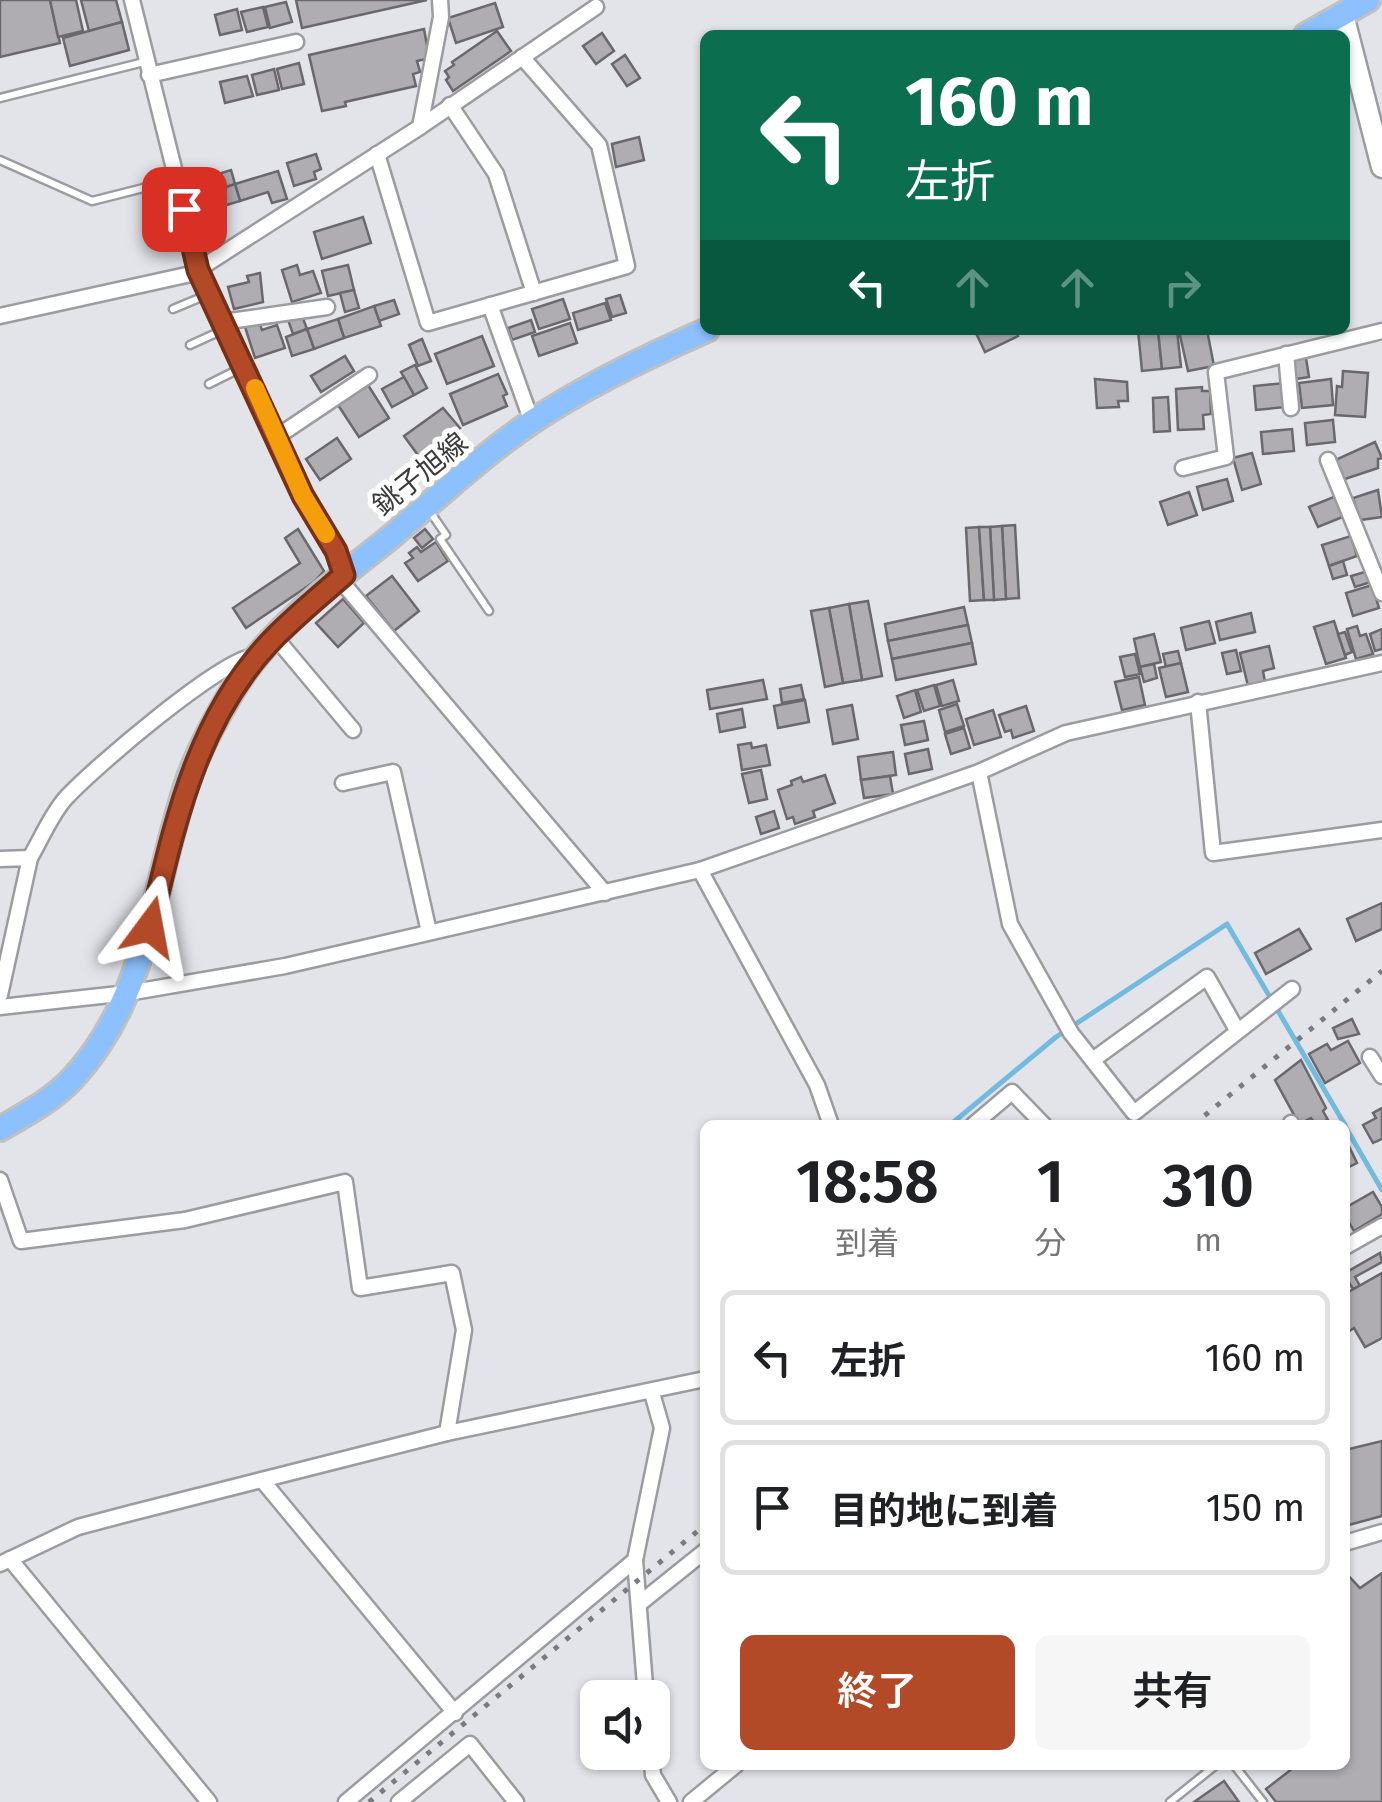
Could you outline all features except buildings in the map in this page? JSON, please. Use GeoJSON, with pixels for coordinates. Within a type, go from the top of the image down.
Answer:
{"type":"FeatureCollection","features":[{"type":"Feature","properties":{"kind":"main road"},"geometry":{"type":"LineString","coordinates":[[1312,30],[1341,7],[1368,0]]}},
{"type":"Feature","properties":{"kind":"main road","name":"銚子旭線"},"geometry":{"type":"LineString","coordinates":[[0,1130],[48,1101],[72,1079],[95,1051],[128,992],[150,927],[188,781],[232,691],[258,656],[344,575],[532,422],[647,356],[700,333]]}},
{"type":"Feature","properties":{"kind":"street"},"geometry":{"type":"LineString","coordinates":[[132,0],[198,270],[303,496],[336,551],[346,587],[605,893]]}},
{"type":"Feature","properties":{"kind":"street"},"geometry":{"type":"LineString","coordinates":[[420,127],[441,17],[440,0]]}},
{"type":"Feature","properties":{"kind":"street"},"geometry":{"type":"LineString","coordinates":[[0,316],[191,274],[596,8]]}},
{"type":"Feature","properties":{"kind":"street"},"geometry":{"type":"LineString","coordinates":[[1350,38],[1377,129],[1382,166]]}},
{"type":"Feature","properties":{"kind":"street"},"geometry":{"type":"LineString","coordinates":[[148,68],[296,42]]}},
{"type":"Feature","properties":{"kind":"street"},"geometry":{"type":"LineString","coordinates":[[377,154],[428,323],[627,266],[599,145],[522,57]]}},
{"type":"Feature","properties":{"kind":"street"},"geometry":{"type":"LineString","coordinates":[[450,105],[496,174],[534,293]]}},
{"type":"Feature","properties":{"kind":"street"},"geometry":{"type":"LineString","coordinates":[[490,305],[532,422]]}},
{"type":"Feature","properties":{"kind":"street"},"geometry":{"type":"LineString","coordinates":[[225,325],[327,306]]}},
{"type":"Feature","properties":{"kind":"street"},"geometry":{"type":"LineString","coordinates":[[1183,468],[1226,457],[1216,372],[1382,330]]}},
{"type":"Feature","properties":{"kind":"street"},"geometry":{"type":"LineString","coordinates":[[1286,354],[1291,408]]}},
{"type":"Feature","properties":{"kind":"street"},"geometry":{"type":"LineString","coordinates":[[278,436],[369,375]]}},
{"type":"Feature","properties":{"kind":"street"},"geometry":{"type":"LineString","coordinates":[[1328,460],[1382,593]]}},
{"type":"Feature","properties":{"kind":"street"},"geometry":{"type":"LineString","coordinates":[[275,637],[352,730]]}},
{"type":"Feature","properties":{"kind":"street"},"geometry":{"type":"LineString","coordinates":[[0,994],[30,858],[62,802],[95,769],[164,713],[237,661],[258,656]]}},
{"type":"Feature","properties":{"kind":"street"},"geometry":{"type":"LineString","coordinates":[[0,1007],[128,992],[285,966],[700,870],[979,772],[1066,733],[1382,663]]}},
{"type":"Feature","properties":{"kind":"street"},"geometry":{"type":"LineString","coordinates":[[1198,702],[1213,853],[1382,830]]}},
{"type":"Feature","properties":{"kind":"street"},"geometry":{"type":"LineString","coordinates":[[342,783],[393,772],[430,932]]}},
{"type":"Feature","properties":{"kind":"street"},"geometry":{"type":"LineString","coordinates":[[979,772],[1010,924],[1071,1034],[1134,1113],[1292,989]]}},
{"type":"Feature","properties":{"kind":"street"},"geometry":{"type":"LineString","coordinates":[[0,859],[30,858]]}},
{"type":"Feature","properties":{"kind":"street"},"geometry":{"type":"LineString","coordinates":[[700,870],[817,1085],[829,1120]]}},
{"type":"Feature","properties":{"kind":"street"},"geometry":{"type":"LineString","coordinates":[[1094,1059],[1207,977],[1236,1030]]}},
{"type":"Feature","properties":{"kind":"street"},"geometry":{"type":"LineString","coordinates":[[1370,1057],[1382,1076]]}},
{"type":"Feature","properties":{"kind":"street"},"geometry":{"type":"LineString","coordinates":[[979,1120],[1012,1092],[1039,1120]]}},
{"type":"Feature","properties":{"kind":"street"},"geometry":{"type":"LineString","coordinates":[[0,1180],[21,1242],[185,1220],[346,1182],[360,1288],[452,1274],[464,1330],[447,1433]]}},
{"type":"Feature","properties":{"kind":"street"},"geometry":{"type":"LineString","coordinates":[[1350,1243],[1382,1226]]}},
{"type":"Feature","properties":{"kind":"street"},"geometry":{"type":"LineString","coordinates":[[210,1802],[5,1562],[78,1527],[447,1433],[700,1381]]}},
{"type":"Feature","properties":{"kind":"street"},"geometry":{"type":"LineString","coordinates":[[644,1680],[635,1560],[662,1428],[652,1393]]}},
{"type":"Feature","properties":{"kind":"street"},"geometry":{"type":"LineString","coordinates":[[262,1480],[455,1712]]}},
{"type":"Feature","properties":{"kind":"street"},"geometry":{"type":"LineString","coordinates":[[1350,1542],[1382,1532]]}},
{"type":"Feature","properties":{"kind":"street"},"geometry":{"type":"LineString","coordinates":[[638,1604],[700,1554]]}},
{"type":"Feature","properties":{"kind":"street"},"geometry":{"type":"LineString","coordinates":[[346,1802],[635,1560]]}},
{"type":"Feature","properties":{"kind":"street"},"geometry":{"type":"LineString","coordinates":[[400,1802],[470,1744],[516,1802]]}},
{"type":"Feature","properties":{"kind":"street"},"geometry":{"type":"LineString","coordinates":[[652,1770],[669,1802]]}},
{"type":"Feature","properties":{"kind":"street"},"geometry":{"type":"LineString","coordinates":[[691,1802],[730,1770]]}},
{"type":"Feature","properties":{"kind":"lane"},"geometry":{"type":"LineString","coordinates":[[0,98],[148,68]]}},
{"type":"Feature","properties":{"kind":"lane"},"geometry":{"type":"LineString","coordinates":[[0,160],[92,202],[176,179]]}},
{"type":"Feature","properties":{"kind":"lane"},"geometry":{"type":"LineString","coordinates":[[173,309],[210,294]]}},
{"type":"Feature","properties":{"kind":"lane"},"geometry":{"type":"LineString","coordinates":[[190,345],[225,325]]}},
{"type":"Feature","properties":{"kind":"lane"},"geometry":{"type":"LineString","coordinates":[[209,384],[244,366]]}},
{"type":"Feature","properties":{"kind":"lane"},"geometry":{"type":"LineString","coordinates":[[427,507],[446,534],[440,539],[489,610]]}},
{"type":"Feature","properties":{"kind":"lane"},"geometry":{"type":"LineString","coordinates":[[1170,1802],[1210,1770]]}},
{"type":"Feature","properties":{"kind":"lane"},"geometry":{"type":"LineString","coordinates":[[1238,1770],[1264,1802]]}},
{"type":"Feature","properties":{"kind":"waterway"},"geometry":{"type":"LineString","coordinates":[[956,1120],[1056,1037],[1227,924],[1342,1120]]}},
{"type":"Feature","properties":{"kind":"waterway"},"geometry":{"type":"LineString","coordinates":[[1350,1135],[1382,1190]]}},
{"type":"Feature","properties":{"kind":"railway"},"geometry":{"type":"LineString","coordinates":[[1199,1120],[1382,971]]}},
{"type":"Feature","properties":{"kind":"railway"},"geometry":{"type":"LineString","coordinates":[[369,1802],[700,1529]]}},
{"type":"Feature","properties":{"kind":"slow traffic"},"geometry":{"type":"LineString","coordinates":[[255,388],[303,496],[326,534]]}},
{"type":"Feature","properties":{"kind":"route"},"geometry":{"type":"LineString","coordinates":[[150,927],[188,781],[232,691],[275,637],[344,575],[336,551],[303,496],[198,270],[184,209]]}}]}
